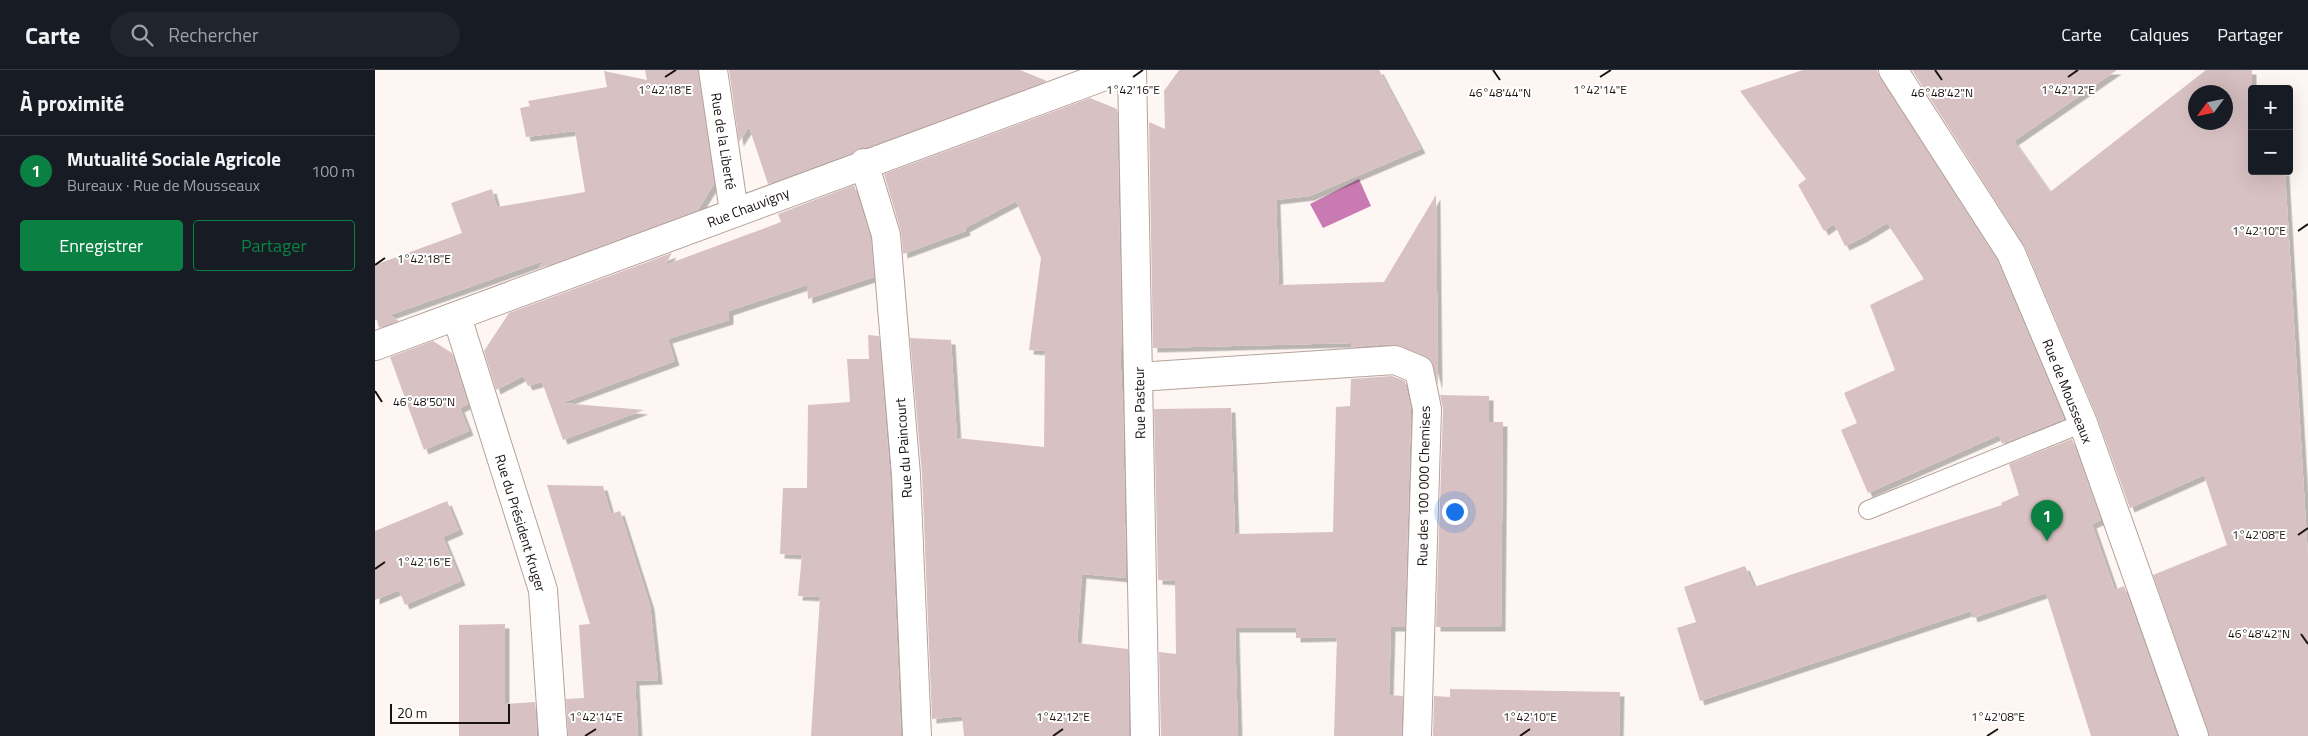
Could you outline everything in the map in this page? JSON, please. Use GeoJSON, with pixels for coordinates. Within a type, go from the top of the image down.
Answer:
{"type":"FeatureCollection","features":[{"type":"Feature","properties":{"kind":"street","name":"Rue de la Liberté"},"geometry":{"type":"LineString","coordinates":[[713,70],[735,212]]}},
{"type":"Feature","properties":{"kind":"street","name":"Rue Chauvigny"},"geometry":{"type":"LineString","coordinates":[[375,346],[457,317],[864,163],[1121,70]]}},
{"type":"Feature","properties":{"kind":"street","name":"Rue Pasteur"},"geometry":{"type":"LineString","coordinates":[[1132,70],[1145,736]]}},
{"type":"Feature","properties":{"kind":"street","name":"Rue de Mousseaux"},"geometry":{"type":"LineString","coordinates":[[1893,70],[2011,252],[2083,423],[2194,736]]}},
{"type":"Feature","properties":{"kind":"street","name":"Rue du Paincourt"},"geometry":{"type":"LineString","coordinates":[[864,163],[886,235],[906,475],[917,736]]}},
{"type":"Feature","properties":{"kind":"street","name":"Rue du Président Kruger"},"geometry":{"type":"LineString","coordinates":[[457,317],[543,590],[553,736]]}},
{"type":"Feature","properties":{"kind":"street","name":"Rue des 100 000 Chemises"},"geometry":{"type":"LineString","coordinates":[[1139,377],[1395,360],[1419,370],[1427,410],[1417,736]]}},
{"type":"Feature","properties":{"kind":"lane"},"geometry":{"type":"LineString","coordinates":[[1867,510],[2083,423]]}},
{"type":"Feature","properties":{"kind":"shaded area"},"geometry":{"type":"Polygon","coordinates":[[[1359,179],[1371,206],[1323,228],[1310,204],[1359,179]]]}},
{"type":"Feature","properties":{"kind":"building"},"geometry":{"type":"Polygon","coordinates":[[[645,70],[698,70],[714,184],[698,210],[538,269],[543,261],[390,315],[399,321],[379,328],[377,320],[375,320],[375,265],[462,233],[451,203],[492,189],[497,207],[585,192],[575,131],[526,137],[520,108],[530,106],[528,101],[607,87],[604,71],[647,80],[645,70]]]}},
{"type":"Feature","properties":{"kind":"building"},"geometry":{"type":"Polygon","coordinates":[[[729,70],[1020,70],[1047,81],[866,148],[859,148],[852,153],[768,184],[749,127],[739,142],[729,70]]]}},
{"type":"Feature","properties":{"kind":"building"},"geometry":{"type":"Polygon","coordinates":[[[1179,70],[1379,70],[1421,149],[1310,196],[1276,200],[1279,285],[1384,282],[1436,195],[1438,385],[1431,360],[1394,344],[1351,347],[1351,343],[1153,348],[1149,122],[1165,129],[1164,91],[1179,70]]]}},
{"type":"Feature","properties":{"kind":"building"},"geometry":{"type":"Polygon","coordinates":[[[1803,70],[1877,70],[1880,78],[1997,260],[2064,419],[2002,444],[1999,435],[1868,493],[1841,430],[1857,423],[1844,393],[1895,370],[1870,305],[1924,279],[1887,223],[1845,246],[1834,224],[1824,231],[1798,185],[1806,179],[1740,91],[1803,70]]]}},
{"type":"Feature","properties":{"kind":"building"},"geometry":{"type":"Polygon","coordinates":[[[1912,70],[2117,70],[2014,141],[2050,192],[2206,70],[2252,70],[2252,85],[2248,85],[2248,175],[2285,175],[2308,559],[2308,736],[2209,736],[2153,575],[2227,545],[2204,475],[2130,508],[2097,417],[2025,247],[1912,70]]]}},
{"type":"Feature","properties":{"kind":"building"},"geometry":{"type":"Polygon","coordinates":[[[1090,98],[1117,109],[1122,348],[1120,348],[1126,578],[1082,574],[1077,643],[1128,649],[1129,736],[964,736],[962,716],[932,719],[922,474],[910,338],[951,340],[957,438],[1044,447],[1045,351],[1029,350],[1041,258],[1016,201],[965,228],[966,231],[903,254],[901,231],[884,174],[1090,98]]]}},
{"type":"Feature","properties":{"kind":"building"},"geometry":{"type":"Polygon","coordinates":[[[854,185],[871,238],[874,277],[808,299],[807,285],[729,311],[729,320],[668,339],[675,361],[562,403],[644,410],[563,440],[542,382],[528,386],[523,376],[496,390],[484,351],[509,313],[672,253],[665,265],[749,234],[781,222],[778,214],[854,185]]]}},
{"type":"Feature","properties":{"kind":"building"},"geometry":{"type":"Polygon","coordinates":[[[868,335],[879,336],[890,476],[901,736],[811,736],[820,597],[798,596],[802,555],[780,554],[783,488],[807,488],[808,405],[850,402],[847,359],[869,359],[868,335]]]}},
{"type":"Feature","properties":{"kind":"building"},"geometry":{"type":"Polygon","coordinates":[[[433,341],[452,353],[468,404],[460,408],[469,431],[424,450],[390,357],[433,341]]]}},
{"type":"Feature","properties":{"kind":"building"},"geometry":{"type":"Polygon","coordinates":[[[1392,376],[1405,381],[1411,410],[1405,627],[1391,627],[1389,695],[1403,696],[1401,736],[1334,736],[1337,637],[1296,638],[1296,628],[1235,628],[1238,736],[1161,736],[1159,652],[1176,654],[1175,581],[1158,580],[1154,409],[1231,408],[1235,534],[1333,532],[1336,407],[1350,406],[1351,379],[1392,376]]]}},
{"type":"Feature","properties":{"kind":"building"},"geometry":{"type":"Polygon","coordinates":[[[1440,395],[1489,396],[1489,422],[1503,422],[1501,627],[1436,627],[1443,409],[1440,395]]]}},
{"type":"Feature","properties":{"kind":"building"},"geometry":{"type":"Polygon","coordinates":[[[2072,439],[2101,520],[2092,524],[2115,590],[2124,586],[2177,736],[2091,736],[2046,593],[1973,618],[1971,611],[1700,701],[1677,628],[1696,622],[1684,587],[1745,566],[1754,587],[2002,505],[2001,503],[2019,495],[2009,464],[2072,439]]]}},
{"type":"Feature","properties":{"kind":"building"},"geometry":{"type":"Polygon","coordinates":[[[547,485],[603,486],[611,514],[620,511],[650,605],[658,680],[635,681],[638,736],[568,736],[566,699],[584,698],[579,625],[590,624],[547,485]]]}},
{"type":"Feature","properties":{"kind":"building"},"geometry":{"type":"Polygon","coordinates":[[[447,501],[459,530],[443,537],[461,581],[405,605],[399,590],[375,600],[375,531],[447,501]]]}},
{"type":"Feature","properties":{"kind":"building"},"geometry":{"type":"Polygon","coordinates":[[[505,624],[505,704],[535,702],[537,736],[459,736],[459,625],[505,624]]]}},
{"type":"Feature","properties":{"kind":"building"},"geometry":{"type":"Polygon","coordinates":[[[1450,689],[1620,692],[1619,736],[1433,736],[1434,696],[1450,697],[1450,689]]]}},
{"type":"Feature","properties":{"kind":"place","name":"Mutualité Sociale Agricole"},"geometry":{"type":"Point","coordinates":[2047,541]}}]}
